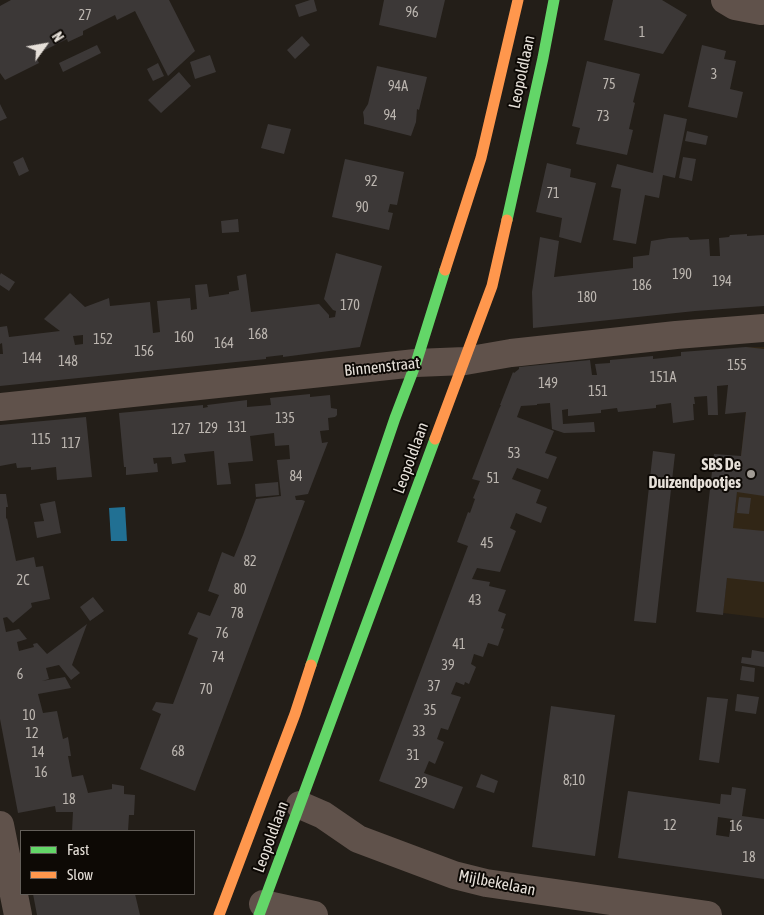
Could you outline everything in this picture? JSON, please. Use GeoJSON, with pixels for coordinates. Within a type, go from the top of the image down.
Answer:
{"type":"FeatureCollection","features":[{"type":"Feature","properties":{"kind":"main road","name":"Leopoldlaan"},"geometry":{"type":"LineString","coordinates":[[219,915],[295,714],[395,418],[416,363],[481,158],[518,0]]}},
{"type":"Feature","properties":{"kind":"main road","name":"Leopoldlaan"},"geometry":{"type":"LineString","coordinates":[[261,910],[492,286],[543,58],[554,0]]}},
{"type":"Feature","properties":{"kind":"street"},"geometry":{"type":"LineString","coordinates":[[725,0],[735,6],[764,10]]}},
{"type":"Feature","properties":{"kind":"street","name":"Binnenstraat"},"geometry":{"type":"LineString","coordinates":[[0,407],[416,363],[465,361],[511,353],[676,335],[764,328]]}},
{"type":"Feature","properties":{"kind":"street","name":"Mijlbekelaan"},"geometry":{"type":"LineString","coordinates":[[300,805],[323,815],[358,839],[454,875],[486,884],[708,915]]}},
{"type":"Feature","properties":{"kind":"street"},"geometry":{"type":"LineString","coordinates":[[0,825],[18,915]]}},
{"type":"Feature","properties":{"kind":"street"},"geometry":{"type":"LineString","coordinates":[[261,910],[314,915]]}},
{"type":"Feature","properties":{"kind":"shaded area","name":"SBS De Duizendpootjes"},"geometry":{"type":"Polygon","coordinates":[[[746,347],[764,347],[764,618],[723,613],[749,384],[746,347]]]}},
{"type":"Feature","properties":{"kind":"water"},"geometry":{"type":"Polygon","coordinates":[[[125,507],[127,541],[111,541],[109,508],[125,507]]]}},
{"type":"Feature","properties":{"kind":"building"},"geometry":{"type":"Polygon","coordinates":[[[11,0],[169,0],[195,51],[168,76],[135,11],[117,20],[115,15],[83,31],[83,35],[68,42],[67,39],[35,55],[39,63],[5,80],[0,73],[0,6],[11,0]]]}},
{"type":"Feature","properties":{"kind":"building"},"geometry":{"type":"Polygon","coordinates":[[[314,0],[317,11],[299,17],[295,5],[314,0]]]}},
{"type":"Feature","properties":{"kind":"building"},"geometry":{"type":"Polygon","coordinates":[[[384,0],[445,0],[436,38],[379,25],[384,0]]]}},
{"type":"Feature","properties":{"kind":"building"},"geometry":{"type":"Polygon","coordinates":[[[613,0],[662,0],[687,15],[663,54],[604,40],[613,0]]]}},
{"type":"Feature","properties":{"kind":"building"},"geometry":{"type":"Polygon","coordinates":[[[302,36],[310,45],[295,59],[287,50],[302,36]]]}},
{"type":"Feature","properties":{"kind":"building"},"geometry":{"type":"Polygon","coordinates":[[[97,45],[101,53],[63,72],[59,63],[97,45]]]}},
{"type":"Feature","properties":{"kind":"building"},"geometry":{"type":"Polygon","coordinates":[[[702,45],[726,51],[724,59],[736,61],[730,89],[743,92],[737,118],[688,107],[702,45]]]}},
{"type":"Feature","properties":{"kind":"building"},"geometry":{"type":"Polygon","coordinates":[[[210,55],[216,72],[195,79],[190,62],[210,55]]]}},
{"type":"Feature","properties":{"kind":"building"},"geometry":{"type":"Polygon","coordinates":[[[587,61],[640,74],[633,102],[635,103],[629,129],[633,130],[627,155],[576,144],[580,128],[572,126],[587,61]]]}},
{"type":"Feature","properties":{"kind":"building"},"geometry":{"type":"Polygon","coordinates":[[[158,63],[164,76],[153,81],[147,69],[158,63]]]}},
{"type":"Feature","properties":{"kind":"building"},"geometry":{"type":"Polygon","coordinates":[[[377,66],[427,77],[411,136],[364,124],[363,112],[368,104],[377,66]]]}},
{"type":"Feature","properties":{"kind":"building"},"geometry":{"type":"Polygon","coordinates":[[[179,72],[191,86],[161,113],[148,100],[179,72]]]}},
{"type":"Feature","properties":{"kind":"building"},"geometry":{"type":"Polygon","coordinates":[[[0,104],[7,118],[0,121],[0,104]]]}},
{"type":"Feature","properties":{"kind":"building"},"geometry":{"type":"Polygon","coordinates":[[[664,114],[687,119],[675,178],[663,175],[659,198],[645,195],[636,244],[613,240],[621,189],[611,187],[617,164],[653,173],[664,114]]]}},
{"type":"Feature","properties":{"kind":"building"},"geometry":{"type":"Polygon","coordinates":[[[268,124],[291,129],[284,154],[261,148],[268,124]]]}},
{"type":"Feature","properties":{"kind":"building"},"geometry":{"type":"Polygon","coordinates":[[[687,131],[708,136],[706,145],[685,141],[687,131]]]}},
{"type":"Feature","properties":{"kind":"building"},"geometry":{"type":"Polygon","coordinates":[[[23,157],[29,171],[19,176],[13,162],[23,157]]]}},
{"type":"Feature","properties":{"kind":"building"},"geometry":{"type":"Polygon","coordinates":[[[683,157],[696,159],[692,181],[679,178],[683,157]]]}},
{"type":"Feature","properties":{"kind":"building"},"geometry":{"type":"Polygon","coordinates":[[[345,159],[404,172],[397,205],[390,204],[388,212],[393,213],[389,230],[332,217],[345,159]]]}},
{"type":"Feature","properties":{"kind":"building"},"geometry":{"type":"Polygon","coordinates":[[[547,163],[571,169],[570,177],[596,183],[581,243],[559,237],[562,218],[536,212],[547,163]]]}},
{"type":"Feature","properties":{"kind":"building"},"geometry":{"type":"Polygon","coordinates":[[[238,219],[239,232],[222,233],[221,221],[238,219]]]}},
{"type":"Feature","properties":{"kind":"building"},"geometry":{"type":"Polygon","coordinates":[[[747,234],[747,236],[764,235],[764,306],[695,311],[533,328],[532,292],[540,237],[559,241],[554,277],[633,268],[633,257],[649,255],[651,241],[669,238],[709,239],[710,256],[720,256],[719,238],[747,234]]]}},
{"type":"Feature","properties":{"kind":"building"},"geometry":{"type":"Polygon","coordinates":[[[336,253],[382,266],[360,347],[283,357],[283,355],[266,357],[266,359],[0,386],[0,354],[3,354],[2,343],[0,344],[0,327],[7,326],[9,337],[60,331],[44,319],[70,293],[85,307],[109,298],[110,306],[150,302],[153,333],[160,332],[157,301],[190,298],[191,310],[197,309],[195,285],[207,284],[209,297],[229,294],[229,292],[239,290],[237,276],[246,274],[251,312],[319,304],[329,315],[329,318],[335,317],[336,311],[324,299],[336,253]],[[83,335],[73,336],[75,345],[83,344],[83,335]]]}},
{"type":"Feature","properties":{"kind":"building"},"geometry":{"type":"Polygon","coordinates":[[[1,273],[15,282],[9,291],[0,285],[1,273]]]}},
{"type":"Feature","properties":{"kind":"building"},"geometry":{"type":"Polygon","coordinates":[[[746,347],[764,349],[764,496],[737,492],[733,528],[764,531],[764,582],[727,578],[723,615],[696,612],[714,454],[741,456],[746,412],[725,414],[728,385],[717,386],[718,415],[708,415],[707,396],[694,397],[694,420],[673,423],[671,403],[656,405],[656,408],[618,412],[617,408],[601,410],[601,413],[568,416],[568,409],[562,410],[563,424],[594,422],[595,432],[564,433],[552,429],[550,403],[521,406],[517,417],[554,431],[545,453],[557,457],[548,479],[517,468],[512,479],[541,490],[536,503],[547,507],[541,523],[516,513],[510,528],[516,531],[500,572],[477,568],[472,579],[490,582],[489,586],[506,590],[498,611],[506,614],[501,628],[504,629],[498,646],[488,643],[483,657],[474,654],[471,664],[476,667],[469,684],[465,682],[464,685],[456,682],[451,694],[461,697],[448,730],[441,728],[437,739],[444,742],[435,764],[429,761],[424,773],[463,787],[454,809],[379,781],[468,546],[457,542],[468,512],[470,513],[475,499],[473,498],[480,481],[472,479],[513,372],[519,369],[519,367],[590,360],[592,375],[597,375],[595,364],[610,363],[610,360],[653,356],[653,359],[681,356],[681,352],[746,347]]]}},
{"type":"Feature","properties":{"kind":"building"},"geometry":{"type":"Polygon","coordinates":[[[310,394],[310,397],[330,395],[331,408],[337,409],[337,415],[328,418],[329,430],[320,431],[322,443],[328,442],[308,494],[295,496],[296,500],[305,501],[195,791],[140,769],[161,714],[152,710],[156,702],[173,704],[198,638],[188,634],[198,612],[210,616],[219,595],[208,591],[222,552],[234,557],[256,499],[281,496],[277,460],[290,459],[289,445],[275,446],[274,433],[250,436],[253,461],[228,463],[231,484],[217,485],[214,451],[184,454],[186,462],[172,464],[171,457],[153,458],[154,464],[157,463],[158,472],[126,475],[119,413],[203,405],[203,408],[208,407],[207,405],[247,400],[247,407],[271,405],[270,398],[310,394]]]}},
{"type":"Feature","properties":{"kind":"building"},"geometry":{"type":"Polygon","coordinates":[[[86,417],[92,477],[57,480],[56,467],[31,470],[31,467],[17,468],[16,463],[0,466],[0,425],[86,417]]]}},
{"type":"Feature","properties":{"kind":"building"},"geometry":{"type":"Polygon","coordinates":[[[653,451],[675,454],[656,623],[634,621],[653,451]]]}},
{"type":"Feature","properties":{"kind":"building"},"geometry":{"type":"Polygon","coordinates":[[[278,482],[279,495],[256,497],[255,484],[278,482]]]}},
{"type":"Feature","properties":{"kind":"building"},"geometry":{"type":"Polygon","coordinates":[[[0,494],[6,494],[8,507],[6,507],[6,519],[16,561],[34,557],[36,567],[43,566],[50,599],[31,603],[32,607],[13,623],[7,617],[3,618],[6,632],[19,629],[27,639],[17,642],[19,651],[34,647],[33,644],[37,643],[47,654],[87,624],[72,665],[80,673],[71,680],[59,665],[46,668],[49,679],[42,681],[65,677],[71,688],[38,694],[43,713],[57,711],[63,739],[68,737],[71,756],[68,756],[72,777],[83,775],[88,793],[112,789],[112,784],[124,786],[124,794],[135,795],[134,815],[129,815],[128,830],[72,830],[73,812],[56,812],[55,806],[18,813],[0,719],[0,494]]]}},
{"type":"Feature","properties":{"kind":"building"},"geometry":{"type":"Polygon","coordinates":[[[739,497],[751,498],[749,514],[737,513],[739,497]]]}},
{"type":"Feature","properties":{"kind":"building"},"geometry":{"type":"Polygon","coordinates":[[[55,501],[61,533],[37,538],[34,522],[44,521],[40,504],[55,501]]]}},
{"type":"Feature","properties":{"kind":"building"},"geometry":{"type":"Polygon","coordinates":[[[93,597],[104,611],[90,621],[80,607],[93,597]]]}},
{"type":"Feature","properties":{"kind":"building"},"geometry":{"type":"Polygon","coordinates":[[[752,650],[764,652],[764,667],[741,663],[742,657],[751,658],[752,650]]]}},
{"type":"Feature","properties":{"kind":"building"},"geometry":{"type":"Polygon","coordinates":[[[742,666],[755,668],[754,682],[740,680],[742,666]]]}},
{"type":"Feature","properties":{"kind":"building"},"geometry":{"type":"Polygon","coordinates":[[[737,694],[759,697],[756,714],[735,711],[737,694]]]}},
{"type":"Feature","properties":{"kind":"building"},"geometry":{"type":"Polygon","coordinates":[[[707,697],[728,699],[719,763],[699,760],[707,697]]]}},
{"type":"Feature","properties":{"kind":"building"},"geometry":{"type":"Polygon","coordinates":[[[551,706],[615,715],[595,856],[532,847],[551,706]]]}},
{"type":"Feature","properties":{"kind":"building"},"geometry":{"type":"Polygon","coordinates":[[[481,774],[498,781],[494,793],[476,787],[481,774]]]}},
{"type":"Feature","properties":{"kind":"building"},"geometry":{"type":"Polygon","coordinates":[[[732,787],[746,789],[742,816],[764,819],[764,879],[618,858],[628,791],[720,804],[721,794],[731,795],[732,787]],[[718,817],[716,835],[729,837],[732,819],[718,817]]]}},
{"type":"Feature","properties":{"kind":"building"},"geometry":{"type":"Polygon","coordinates":[[[33,895],[135,895],[140,915],[37,915],[33,895]]]}},
{"type":"Feature","properties":{"kind":"traffic: fast"},"geometry":{"type":"LineString","coordinates":[[507,220],[554,0]]}},
{"type":"Feature","properties":{"kind":"traffic: fast"},"geometry":{"type":"LineString","coordinates":[[311,665],[395,418],[416,363],[445,270]]}},
{"type":"Feature","properties":{"kind":"traffic: fast"},"geometry":{"type":"LineString","coordinates":[[259,915],[435,439]]}},
{"type":"Feature","properties":{"kind":"traffic: slow"},"geometry":{"type":"LineString","coordinates":[[445,270],[481,158],[518,0]]}},
{"type":"Feature","properties":{"kind":"traffic: slow"},"geometry":{"type":"LineString","coordinates":[[435,439],[492,286],[507,220]]}},
{"type":"Feature","properties":{"kind":"traffic: slow"},"geometry":{"type":"LineString","coordinates":[[219,915],[295,714],[311,665]]}},
{"type":"Feature","properties":{"kind":"place","name":"SBS De Duizendpootjes"},"geometry":{"type":"Point","coordinates":[751,474]}}]}
